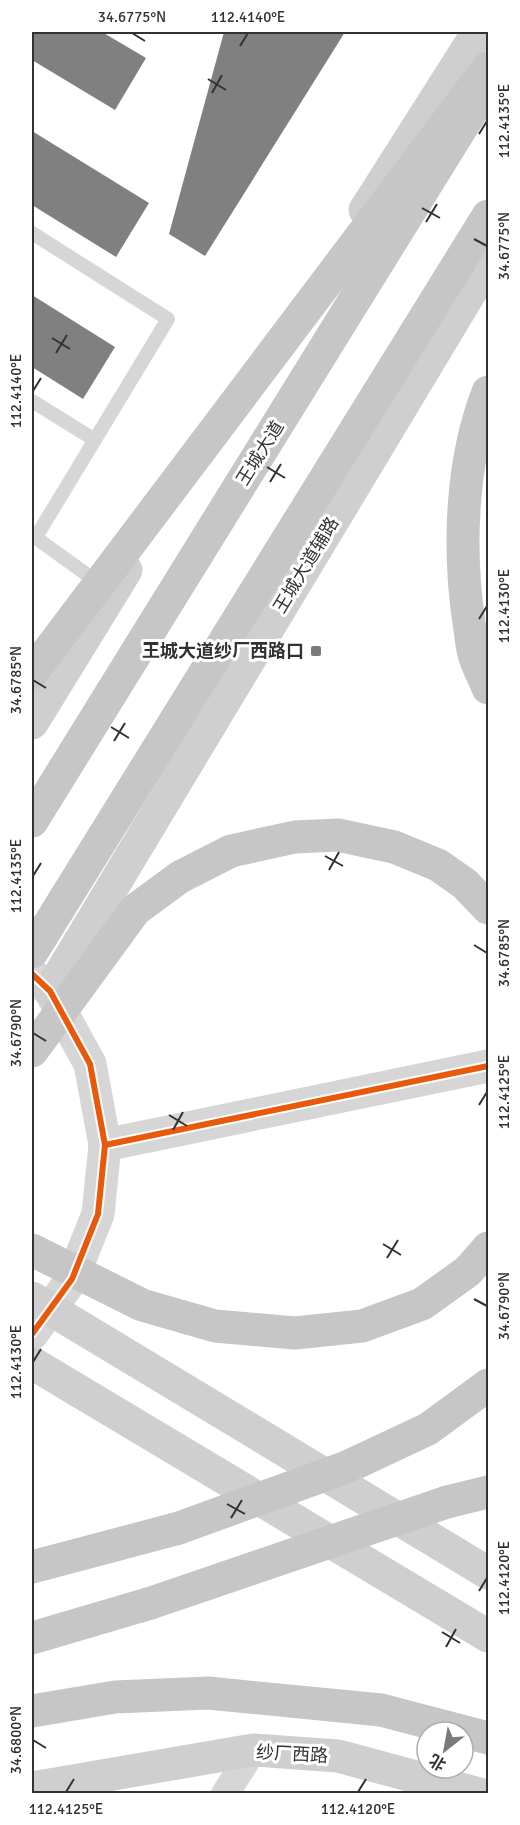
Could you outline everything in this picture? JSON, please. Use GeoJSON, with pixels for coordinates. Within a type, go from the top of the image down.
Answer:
{"type":"FeatureCollection","features":[{"type":"Feature","properties":{"kind":"highway"},"geometry":{"type":"LineString","coordinates":[[32,673],[489,68]]}},
{"type":"Feature","properties":{"kind":"highway"},"geometry":{"type":"LineString","coordinates":[[32,787],[489,83]]}},
{"type":"Feature","properties":{"kind":"highway","name":"王城大道"},"geometry":{"type":"LineString","coordinates":[[32,820],[489,83]]}},
{"type":"Feature","properties":{"kind":"highway"},"geometry":{"type":"LineString","coordinates":[[32,952],[489,216]]}},
{"type":"Feature","properties":{"kind":"highway"},"geometry":{"type":"LineString","coordinates":[[489,392],[479,416],[475,436],[468,475],[463,535],[465,598],[474,655],[489,714]]}},
{"type":"Feature","properties":{"kind":"highway"},"geometry":{"type":"LineString","coordinates":[[474,655],[489,688]]}},
{"type":"Feature","properties":{"kind":"highway"},"geometry":{"type":"LineString","coordinates":[[32,1051],[135,910],[180,877],[231,851],[295,837],[338,835],[394,847],[438,865],[465,884],[489,908]]}},
{"type":"Feature","properties":{"kind":"highway"},"geometry":{"type":"LineString","coordinates":[[32,1250],[142,1305],[215,1326],[295,1333],[362,1326],[422,1304],[468,1271],[489,1248]]}},
{"type":"Feature","properties":{"kind":"highway"},"geometry":{"type":"LineString","coordinates":[[32,1567],[179,1528],[347,1467],[428,1429],[489,1385]]}},
{"type":"Feature","properties":{"kind":"highway"},"geometry":{"type":"LineString","coordinates":[[32,1638],[151,1603],[447,1502],[489,1492]]}},
{"type":"Feature","properties":{"kind":"highway"},"geometry":{"type":"LineString","coordinates":[[32,1711],[115,1697],[208,1693],[381,1710],[489,1738]]}},
{"type":"Feature","properties":{"kind":"main road"},"geometry":{"type":"LineString","coordinates":[[32,723],[111,592],[348,236],[478,32]]}},
{"type":"Feature","properties":{"kind":"main road","name":"王城大道辅路"},"geometry":{"type":"LineString","coordinates":[[41,983],[489,263]]}},
{"type":"Feature","properties":{"kind":"main road"},"geometry":{"type":"LineString","coordinates":[[32,1298],[489,1572]]}},
{"type":"Feature","properties":{"kind":"main road"},"geometry":{"type":"LineString","coordinates":[[32,1363],[479,1631]]}},
{"type":"Feature","properties":{"kind":"main road"},"geometry":{"type":"LineString","coordinates":[[32,1372],[182,1453]]}},
{"type":"Feature","properties":{"kind":"main road","name":"纱厂西路"},"geometry":{"type":"LineString","coordinates":[[32,1788],[253,1750],[338,1756],[479,1794]]}},
{"type":"Feature","properties":{"kind":"street"},"geometry":{"type":"LineString","coordinates":[[32,1334],[72,1279],[98,1214],[105,1145],[90,1064],[41,983]]}},
{"type":"Feature","properties":{"kind":"street"},"geometry":{"type":"LineString","coordinates":[[105,1145],[489,1066]]}},
{"type":"Feature","properties":{"kind":"street"},"geometry":{"type":"LineString","coordinates":[[225,1794],[253,1750]]}},
{"type":"Feature","properties":{"kind":"lane"},"geometry":{"type":"LineString","coordinates":[[32,233],[168,319],[34,536],[111,592]]}},
{"type":"Feature","properties":{"kind":"lane"},"geometry":{"type":"LineString","coordinates":[[32,401],[95,440]]}},
{"type":"Feature","properties":{"kind":"building"},"geometry":{"type":"Polygon","coordinates":[[[32,32],[102,32],[146,58],[115,110],[32,60],[32,32]]]}},
{"type":"Feature","properties":{"kind":"building"},"geometry":{"type":"Polygon","coordinates":[[[224,32],[345,32],[205,256],[169,234],[224,32]]]}},
{"type":"Feature","properties":{"kind":"building"},"geometry":{"type":"Polygon","coordinates":[[[32,131],[149,203],[116,257],[32,205],[32,131]]]}},
{"type":"Feature","properties":{"kind":"building"},"geometry":{"type":"Polygon","coordinates":[[[32,295],[115,347],[83,399],[32,367],[32,295]]]}},
{"type":"Feature","properties":{"kind":"cycle path"},"geometry":{"type":"LineString","coordinates":[[32,974],[50,991],[90,1064],[105,1145],[98,1214],[72,1279],[32,1334]]}},
{"type":"Feature","properties":{"kind":"cycle path"},"geometry":{"type":"LineString","coordinates":[[105,1145],[488,1066]]}},
{"type":"Feature","properties":{"kind":"place","name":"王城大道纱厂西路口"},"geometry":{"type":"Point","coordinates":[316,651]}}]}
